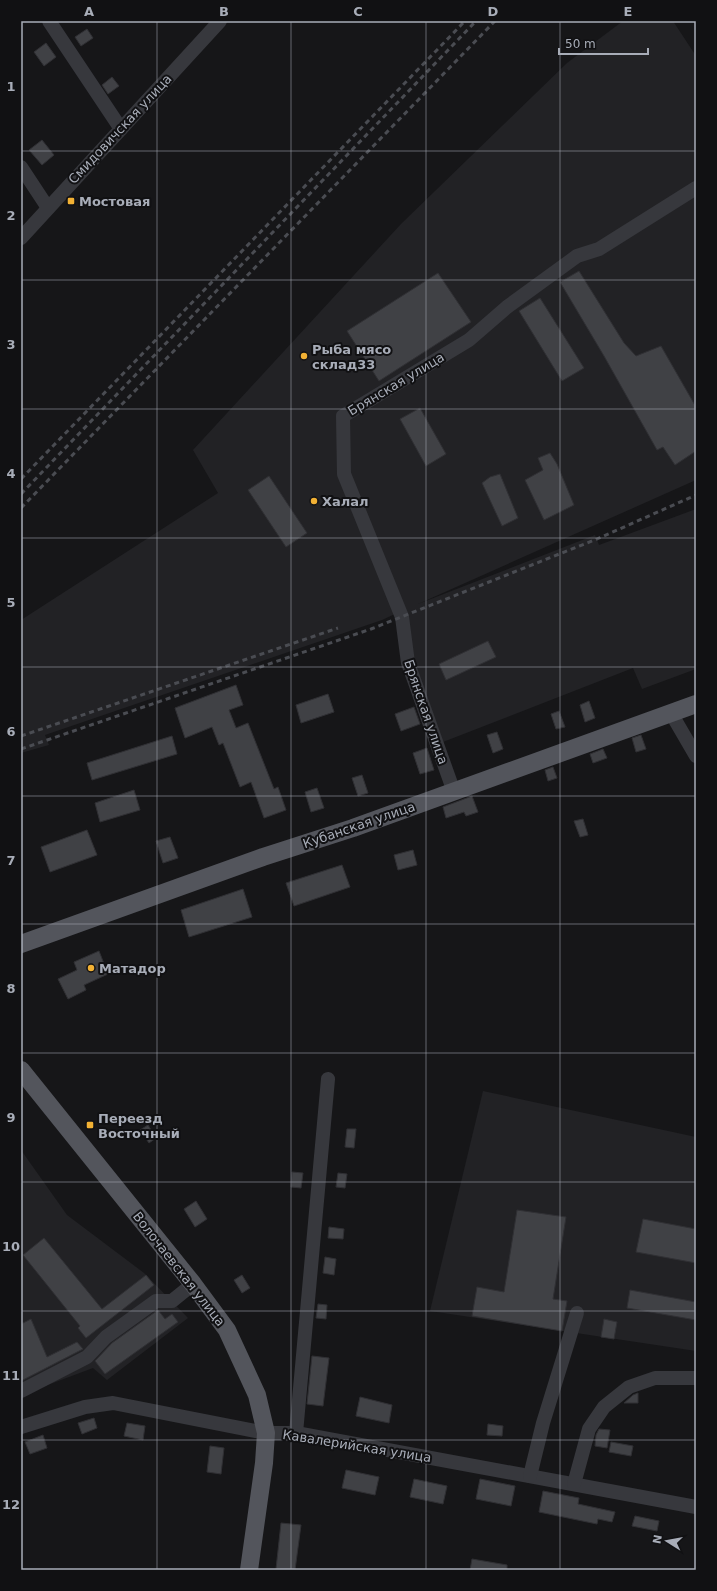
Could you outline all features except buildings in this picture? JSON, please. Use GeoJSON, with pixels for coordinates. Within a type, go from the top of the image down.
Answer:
{"type":"FeatureCollection","features":[{"type":"Feature","properties":{"kind":"main road","name":"Кубанская улица"},"geometry":{"type":"LineString","coordinates":[[21,944],[263,857],[353,828],[696,704]]}},
{"type":"Feature","properties":{"kind":"main road","name":"Волочаевская улица"},"geometry":{"type":"LineString","coordinates":[[21,1070],[193,1284],[227,1330],[257,1395],[266,1433],[264,1463],[249,1570]]}},
{"type":"Feature","properties":{"kind":"street"},"geometry":{"type":"LineString","coordinates":[[49,21],[121,129]]}},
{"type":"Feature","properties":{"kind":"street","name":"Смидовичская улица"},"geometry":{"type":"LineString","coordinates":[[21,238],[220,21]]}},
{"type":"Feature","properties":{"kind":"street"},"geometry":{"type":"LineString","coordinates":[[21,167],[48,208]]}},
{"type":"Feature","properties":{"kind":"street","name":"Брянская улица"},"geometry":{"type":"LineString","coordinates":[[454,792],[408,663],[402,617],[344,474],[343,416],[469,340],[507,307],[577,256],[599,249],[696,188]]}},
{"type":"Feature","properties":{"kind":"street"},"geometry":{"type":"LineString","coordinates":[[670,713],[696,756]]}},
{"type":"Feature","properties":{"kind":"street"},"geometry":{"type":"LineString","coordinates":[[296,1433],[328,1080]]}},
{"type":"Feature","properties":{"kind":"street"},"geometry":{"type":"LineString","coordinates":[[21,1391],[87,1356],[106,1337],[156,1301],[172,1301],[193,1284]]}},
{"type":"Feature","properties":{"kind":"street"},"geometry":{"type":"LineString","coordinates":[[530,1476],[543,1423],[577,1313]]}},
{"type":"Feature","properties":{"kind":"street"},"geometry":{"type":"LineString","coordinates":[[574,1484],[590,1429],[604,1407],[629,1387],[655,1378],[696,1378]]}},
{"type":"Feature","properties":{"kind":"street","name":"Кавалерийская улица"},"geometry":{"type":"LineString","coordinates":[[21,1427],[85,1407],[113,1403],[266,1433],[296,1433],[696,1507]]}},
{"type":"Feature","properties":{"kind":"shaded area"},"geometry":{"type":"Polygon","coordinates":[[[623,21],[673,21],[696,56],[696,480],[418,604],[595,535],[599,545],[696,509],[696,669],[642,689],[633,668],[443,742],[397,613],[382,620],[45,735],[49,745],[21,753],[21,620],[218,493],[193,450],[401,224],[567,63],[623,21]]]}},
{"type":"Feature","properties":{"kind":"shaded area"},"geometry":{"type":"Polygon","coordinates":[[[483,1091],[696,1137],[696,1351],[430,1311],[483,1091]]]}},
{"type":"Feature","properties":{"kind":"shaded area"},"geometry":{"type":"Polygon","coordinates":[[[21,1150],[67,1215],[144,1273],[188,1318],[107,1380],[93,1368],[21,1395],[21,1150]]]}},
{"type":"Feature","properties":{"kind":"railway"},"geometry":{"type":"LineString","coordinates":[[21,479],[465,21]]}},
{"type":"Feature","properties":{"kind":"railway"},"geometry":{"type":"LineString","coordinates":[[21,494],[476,21]]}},
{"type":"Feature","properties":{"kind":"railway"},"geometry":{"type":"LineString","coordinates":[[21,508],[495,21]]}},
{"type":"Feature","properties":{"kind":"railway"},"geometry":{"type":"LineString","coordinates":[[21,749],[371,629],[597,539],[696,495]]}},
{"type":"Feature","properties":{"kind":"railway"},"geometry":{"type":"LineString","coordinates":[[21,736],[338,628]]}},
{"type":"Feature","properties":{"kind":"place","name":"Мостовая"},"geometry":{"type":"Point","coordinates":[71,201]}},
{"type":"Feature","properties":{"kind":"place","name":"Рыба мясо склад33"},"geometry":{"type":"Point","coordinates":[304,356]}},
{"type":"Feature","properties":{"kind":"place","name":"Халал"},"geometry":{"type":"Point","coordinates":[314,501]}},
{"type":"Feature","properties":{"kind":"place","name":"Матадор"},"geometry":{"type":"Point","coordinates":[91,968]}},
{"type":"Feature","properties":{"kind":"place","name":"Переезд Восточный"},"geometry":{"type":"Point","coordinates":[90,1125]}}]}
